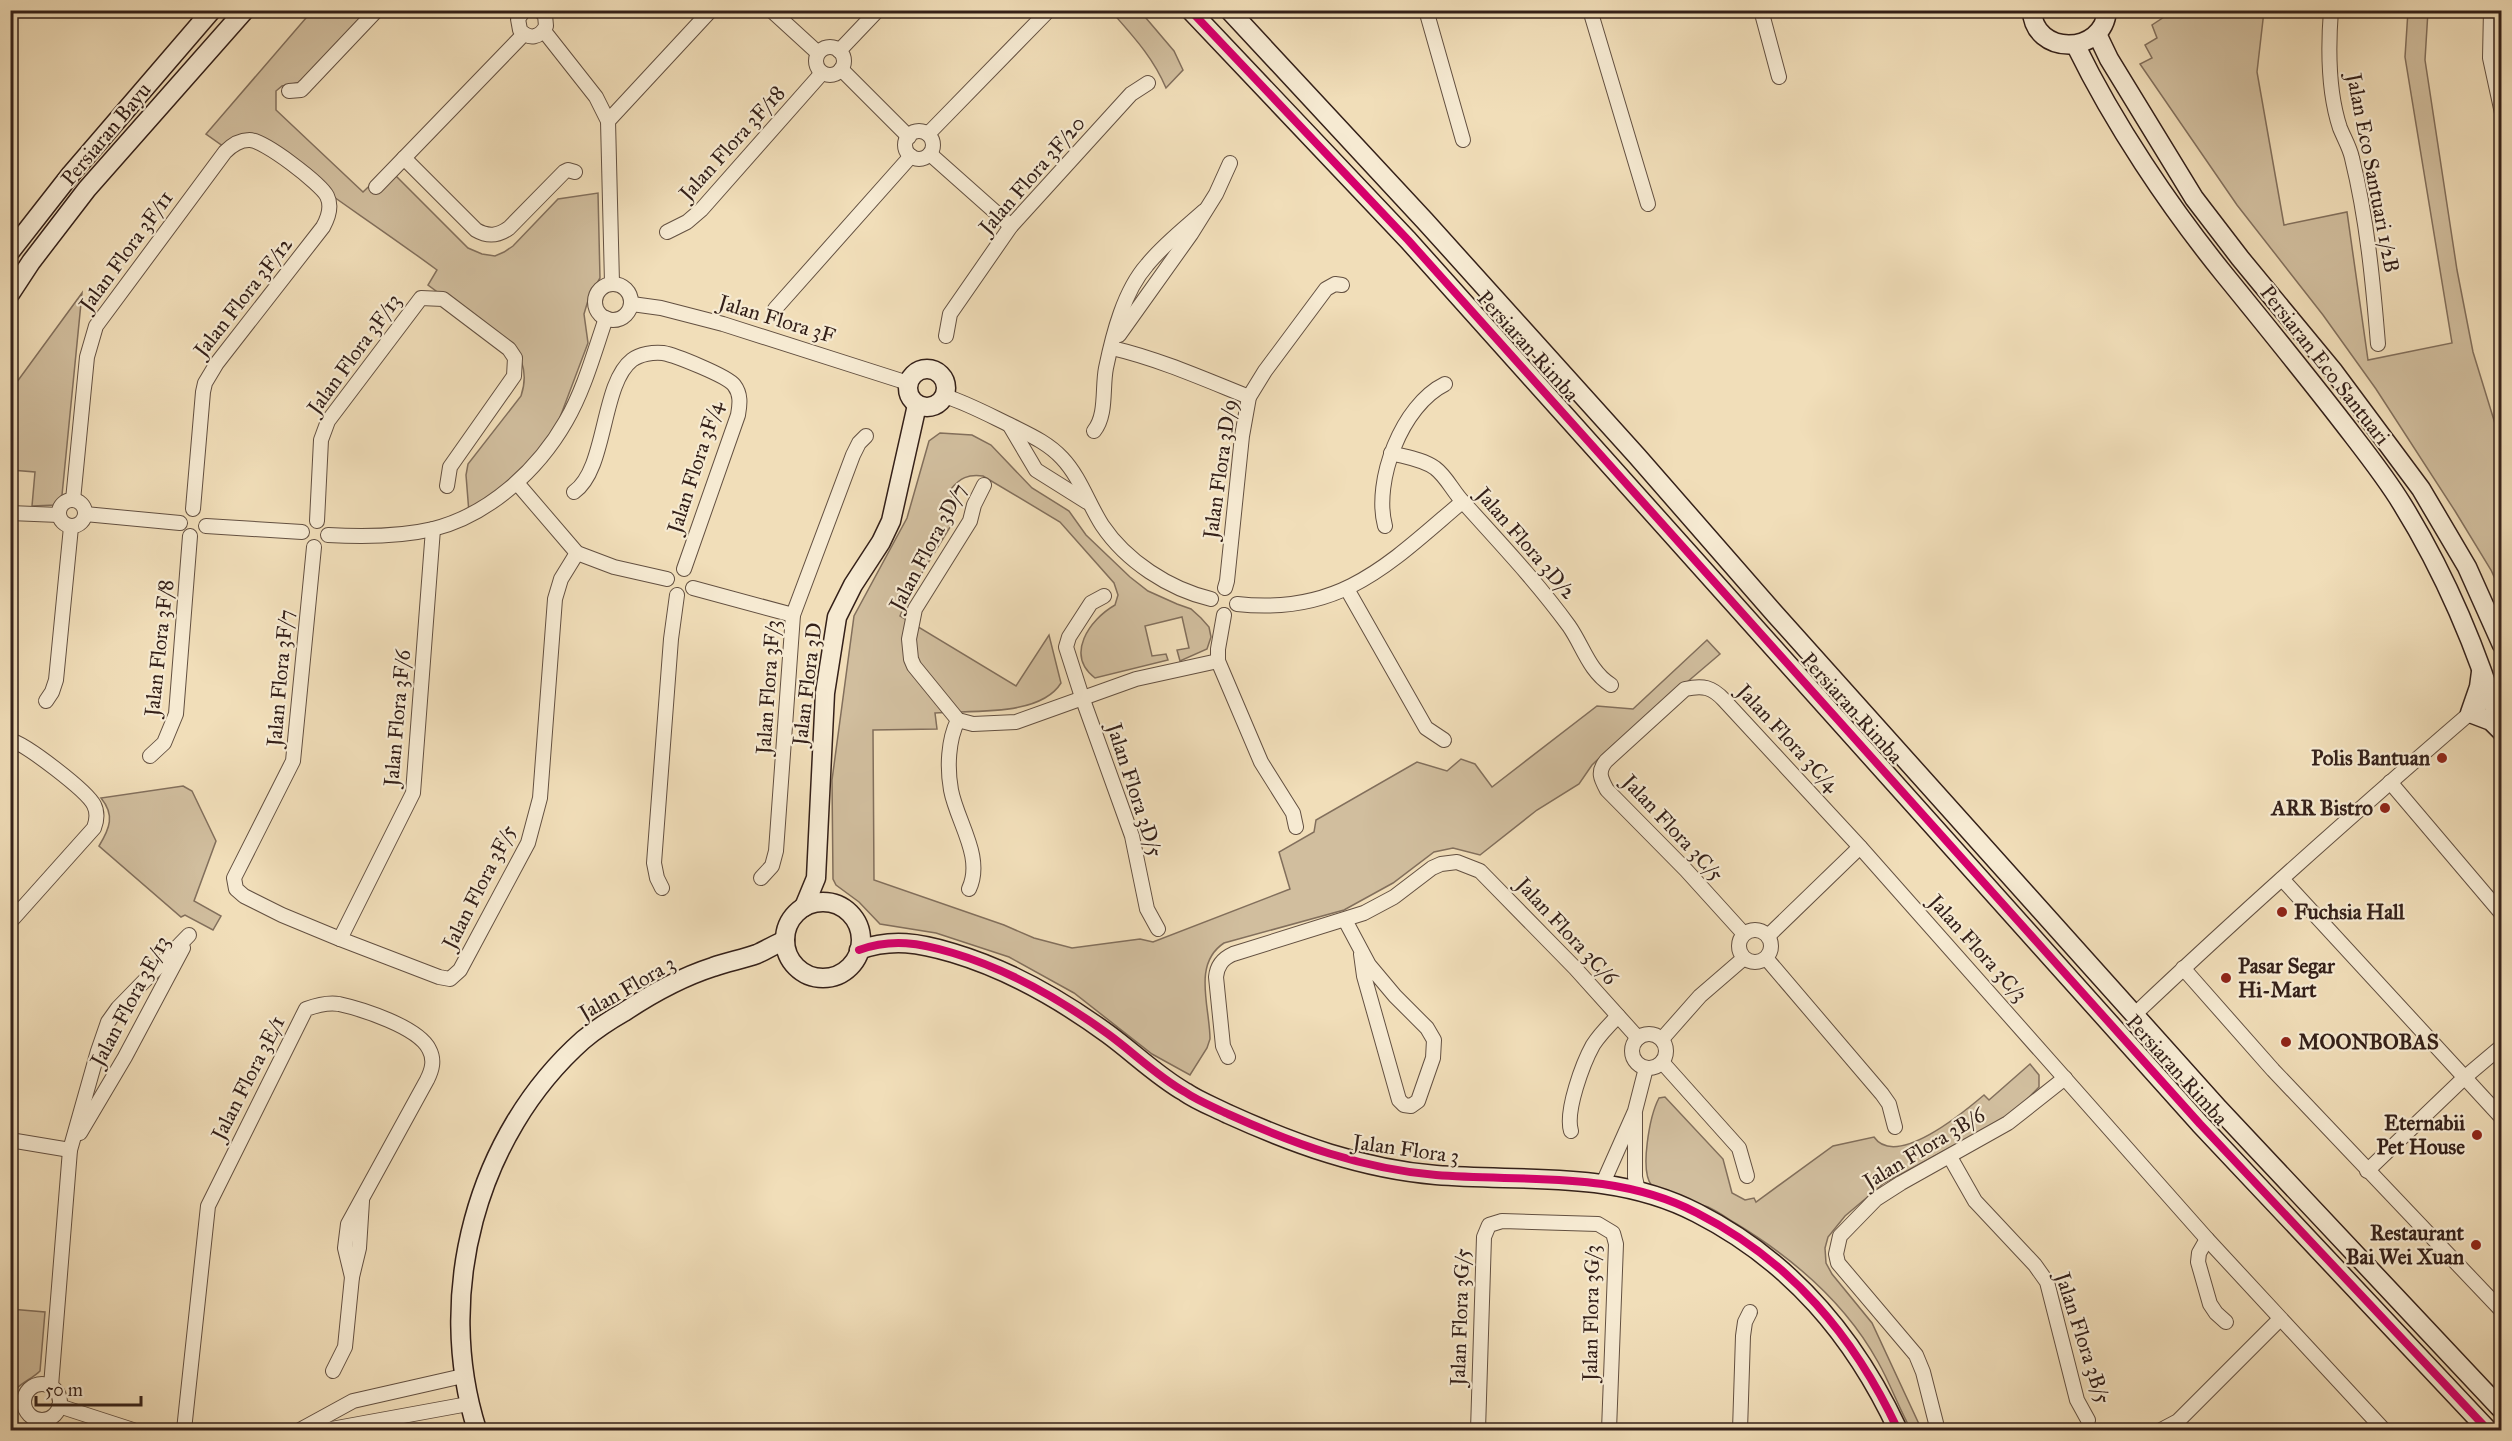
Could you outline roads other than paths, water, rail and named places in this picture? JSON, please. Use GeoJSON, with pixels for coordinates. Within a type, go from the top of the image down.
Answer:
{"type":"FeatureCollection","features":[{"type":"Feature","properties":{"kind":"street","name":"Persiaran Bayu"},"geometry":{"type":"LineString","coordinates":[[10,252],[71,174],[212,10]]}},
{"type":"Feature","properties":{"kind":"street","name":"Persiaran Bayu"},"geometry":{"type":"LineString","coordinates":[[10,294],[31,262],[87,189],[245,10]]}},
{"type":"Feature","properties":{"kind":"street"},"geometry":{"type":"LineString","coordinates":[[289,91],[301,90],[377,10]]}},
{"type":"Feature","properties":{"kind":"street"},"geometry":{"type":"LineString","coordinates":[[608,122],[711,10]]}},
{"type":"Feature","properties":{"kind":"street"},"geometry":{"type":"LineString","coordinates":[[771,10],[818,53]]}},
{"type":"Feature","properties":{"kind":"street"},"geometry":{"type":"LineString","coordinates":[[839,51],[878,10]]}},
{"type":"Feature","properties":{"kind":"street"},"geometry":{"type":"LineString","coordinates":[[928,134],[1049,10]]}},
{"type":"Feature","properties":{"kind":"street","name":"Persiaran Rimba"},"geometry":{"type":"LineString","coordinates":[[1190,10],[1408,240],[2200,1124],[2488,1431]]}},
{"type":"Feature","properties":{"kind":"street","name":"Persiaran Rimba"},"geometry":{"type":"LineString","coordinates":[[1229,10],[1425,221],[1637,456],[1775,614],[2219,1109],[2502,1410]]}},
{"type":"Feature","properties":{"kind":"street"},"geometry":{"type":"LineString","coordinates":[[1426,10],[1463,140]]}},
{"type":"Feature","properties":{"kind":"street"},"geometry":{"type":"LineString","coordinates":[[1590,10],[1648,204]]}},
{"type":"Feature","properties":{"kind":"street"},"geometry":{"type":"LineString","coordinates":[[1761,10],[1779,77]]}},
{"type":"Feature","properties":{"kind":"street"},"geometry":{"type":"LineString","coordinates":[[2032,10],[2036,26],[2043,36],[2064,46],[2076,46],[2087,42],[2097,34],[2103,25],[2107,10]]}},
{"type":"Feature","properties":{"kind":"street","name":"Jalan Eco Santuari 1/2B"},"geometry":{"type":"LineString","coordinates":[[2331,10],[2331,73],[2334,102],[2340,129],[2352,156],[2371,264],[2378,344]]}},
{"type":"Feature","properties":{"kind":"street"},"geometry":{"type":"LineString","coordinates":[[2491,10],[2490,58],[2502,113]]}},
{"type":"Feature","properties":{"kind":"street"},"geometry":{"type":"LineString","coordinates":[[521,12],[518,25],[524,34],[534,37],[544,31],[546,21],[540,11]]}},
{"type":"Feature","properties":{"kind":"street"},"geometry":{"type":"LineString","coordinates":[[544,31],[596,97],[608,122],[612,283]]}},
{"type":"Feature","properties":{"kind":"street"},"geometry":{"type":"LineString","coordinates":[[375,187],[524,34]]}},
{"type":"Feature","properties":{"kind":"street","name":"Persiaran Eco Santuari"},"geometry":{"type":"LineString","coordinates":[[2097,34],[2109,59],[2194,198],[2334,372],[2421,489],[2467,567],[2502,645]]}},
{"type":"Feature","properties":{"kind":"street","name":"Persiaran Eco Santuari"},"geometry":{"type":"LineString","coordinates":[[2076,46],[2120,125],[2178,211],[2222,272],[2316,387],[2401,502],[2445,578],[2481,665],[2496,692],[2501,731]]}},
{"type":"Feature","properties":{"kind":"street"},"geometry":{"type":"LineString","coordinates":[[827,47],[839,51],[844,58],[842,69],[832,75],[822,73],[816,64],[818,53],[827,47]]}},
{"type":"Feature","properties":{"kind":"street"},"geometry":{"type":"LineString","coordinates":[[842,69],[909,137]]}},
{"type":"Feature","properties":{"kind":"street","name":"Jalan Flora 3F/18"},"geometry":{"type":"LineString","coordinates":[[667,232],[687,222],[701,210],[822,73]]}},
{"type":"Feature","properties":{"kind":"street","name":"Jalan Flora 3F/20"},"geometry":{"type":"LineString","coordinates":[[946,336],[950,314],[1011,226],[1131,94],[1148,83]]}},
{"type":"Feature","properties":{"kind":"street"},"geometry":{"type":"LineString","coordinates":[[918,131],[928,134],[933,143],[930,154],[921,159],[911,156],[906,147],[909,137],[918,131]]}},
{"type":"Feature","properties":{"kind":"street","name":"Jalan Flora 3F/11"},"geometry":{"type":"LineString","coordinates":[[73,500],[87,357],[96,327],[230,147],[251,139],[268,147],[293,166]]}},
{"type":"Feature","properties":{"kind":"street"},"geometry":{"type":"LineString","coordinates":[[930,154],[1011,226]]}},
{"type":"Feature","properties":{"kind":"street"},"geometry":{"type":"LineString","coordinates":[[775,309],[911,156]]}},
{"type":"Feature","properties":{"kind":"street"},"geometry":{"type":"LineString","coordinates":[[404,158],[476,230],[489,236],[499,234],[509,228],[564,172],[568,170],[576,172]]}},
{"type":"Feature","properties":{"kind":"street"},"geometry":{"type":"LineString","coordinates":[[1094,431],[1100,420],[1106,368],[1112,348],[1216,194],[1230,163]]}},
{"type":"Feature","properties":{"kind":"street","name":"Jalan Flora 3F/12"},"geometry":{"type":"LineString","coordinates":[[193,510],[205,383],[217,363],[323,227],[328,216],[329,205],[326,194],[293,166]]}},
{"type":"Feature","properties":{"kind":"street"},"geometry":{"type":"LineString","coordinates":[[612,283],[625,287],[630,295],[632,304],[622,318],[606,318],[598,312],[595,301],[602,287],[612,283]]}},
{"type":"Feature","properties":{"kind":"street","name":"Jalan Flora 3D/9"},"geometry":{"type":"LineString","coordinates":[[1225,588],[1242,436],[1249,397],[1265,371],[1326,290],[1335,284],[1342,285]]}},
{"type":"Feature","properties":{"kind":"street","name":"Jalan Flora 3F/13"},"geometry":{"type":"LineString","coordinates":[[317,521],[321,440],[324,429],[421,298],[443,299],[509,349],[515,358],[514,376],[450,468],[447,486]]}},
{"type":"Feature","properties":{"kind":"street","name":"Jalan Flora 3F"},"geometry":{"type":"LineString","coordinates":[[632,304],[661,308],[723,324],[908,383]]}},
{"type":"Feature","properties":{"kind":"street"},"geometry":{"type":"LineString","coordinates":[[328,535],[389,536],[433,529],[475,512],[517,483],[548,449],[566,420],[606,318]]}},
{"type":"Feature","properties":{"kind":"street"},"geometry":{"type":"LineString","coordinates":[[1112,348],[1135,353],[1181,369],[1249,397]]}},
{"type":"Feature","properties":{"kind":"street","name":"Jalan Flora 3F/4"},"geometry":{"type":"LineString","coordinates":[[574,492],[589,474],[617,384],[631,360],[641,355],[664,353],[727,377],[738,392],[740,402],[738,415],[684,569]]}},
{"type":"Feature","properties":{"kind":"street"},"geometry":{"type":"LineString","coordinates":[[934,370],[944,378],[945,396],[936,406],[917,405],[909,396],[908,383],[916,372],[934,370]]}},
{"type":"Feature","properties":{"kind":"street"},"geometry":{"type":"LineString","coordinates":[[1385,526],[1383,497],[1395,439],[1431,393],[1445,384]]}},
{"type":"Feature","properties":{"kind":"street"},"geometry":{"type":"LineString","coordinates":[[945,396],[979,409],[1043,441],[1064,460],[1103,525],[1133,560],[1174,585],[1211,599]]}},
{"type":"Feature","properties":{"kind":"street","name":"Jalan Flora 3D"},"geometry":{"type":"LineString","coordinates":[[804,907],[816,878],[821,750],[832,638],[842,603],[881,542],[891,521],[917,405]]}},
{"type":"Feature","properties":{"kind":"street"},"geometry":{"type":"LineString","coordinates":[[1010,426],[1036,470],[1080,496],[1094,510]]}},
{"type":"Feature","properties":{"kind":"street","name":"Jalan Flora 3F/3"},"geometry":{"type":"LineString","coordinates":[[761,878],[772,866],[776,851],[793,615],[853,455],[859,443],[866,436]]}},
{"type":"Feature","properties":{"kind":"street","name":"Jalan Flora 3D/2"},"geometry":{"type":"LineString","coordinates":[[1391,453],[1425,462],[1435,468],[1462,502],[1490,530],[1551,601],[1571,629],[1596,673],[1611,685]]}},
{"type":"Feature","properties":{"kind":"street"},"geometry":{"type":"LineString","coordinates":[[517,483],[578,553],[614,567],[668,579]]}},
{"type":"Feature","properties":{"kind":"street","name":"Jalan Flora 3D/7"},"geometry":{"type":"LineString","coordinates":[[958,720],[914,666],[909,651],[909,628],[915,609],[970,521],[974,505],[984,486]]}},
{"type":"Feature","properties":{"kind":"street"},"geometry":{"type":"LineString","coordinates":[[73,500],[83,506],[85,514],[79,525],[71,527],[63,523],[59,515],[61,506],[73,500]]}},
{"type":"Feature","properties":{"kind":"street"},"geometry":{"type":"LineString","coordinates":[[1237,604],[1289,604],[1347,589],[1397,559],[1462,502]]}},
{"type":"Feature","properties":{"kind":"street"},"geometry":{"type":"LineString","coordinates":[[198,510],[205,516],[206,526],[200,534],[190,536],[183,531],[180,523],[184,513],[198,510]]}},
{"type":"Feature","properties":{"kind":"street"},"geometry":{"type":"LineString","coordinates":[[10,513],[59,515]]}},
{"type":"Feature","properties":{"kind":"street"},"geometry":{"type":"LineString","coordinates":[[85,514],[180,523]]}},
{"type":"Feature","properties":{"kind":"street"},"geometry":{"type":"LineString","coordinates":[[317,521],[326,526],[328,535],[323,544],[314,547],[305,542],[302,532],[308,523],[317,521]]}},
{"type":"Feature","properties":{"kind":"street"},"geometry":{"type":"LineString","coordinates":[[206,526],[302,532]]}},
{"type":"Feature","properties":{"kind":"street"},"geometry":{"type":"LineString","coordinates":[[46,701],[56,680],[71,527]]}},
{"type":"Feature","properties":{"kind":"street","name":"Jalan Flora 3F/6"},"geometry":{"type":"LineString","coordinates":[[340,939],[413,793],[433,529]]}},
{"type":"Feature","properties":{"kind":"street","name":"Jalan Flora 3F/8"},"geometry":{"type":"LineString","coordinates":[[150,756],[164,743],[176,714],[190,536]]}},
{"type":"Feature","properties":{"kind":"street","name":"Jalan Flora 3F/7"},"geometry":{"type":"LineString","coordinates":[[314,547],[293,761],[234,878],[240,894],[282,915],[340,939]]}},
{"type":"Feature","properties":{"kind":"street","name":"Jalan Flora 3F/5"},"geometry":{"type":"LineString","coordinates":[[340,939],[439,977],[450,979],[460,970],[512,873],[534,824],[540,798],[555,599],[561,579],[578,553]]}},
{"type":"Feature","properties":{"kind":"street"},"geometry":{"type":"LineString","coordinates":[[684,569],[692,574],[693,588],[686,595],[677,595],[668,587],[668,579],[672,572],[684,569]]}},
{"type":"Feature","properties":{"kind":"street"},"geometry":{"type":"LineString","coordinates":[[693,588],[793,615]]}},
{"type":"Feature","properties":{"kind":"street"},"geometry":{"type":"LineString","coordinates":[[1225,588],[1236,595],[1237,604],[1231,613],[1224,615],[1214,610],[1211,599],[1214,592],[1225,588]]}},
{"type":"Feature","properties":{"kind":"street"},"geometry":{"type":"LineString","coordinates":[[1347,589],[1426,728],[1444,740]]}},
{"type":"Feature","properties":{"kind":"street"},"geometry":{"type":"LineString","coordinates":[[662,888],[654,863],[671,639],[677,595]]}},
{"type":"Feature","properties":{"kind":"street","name":"Jalan Flora 3D/5"},"geometry":{"type":"LineString","coordinates":[[1104,596],[1091,603],[1067,642],[1067,653],[1132,836],[1147,909],[1158,929]]}},
{"type":"Feature","properties":{"kind":"street"},"geometry":{"type":"LineString","coordinates":[[1224,615],[1218,642],[1218,661],[1261,762],[1293,813],[1296,826]]}},
{"type":"Feature","properties":{"kind":"street"},"geometry":{"type":"LineString","coordinates":[[969,889],[974,875],[974,861],[950,782],[952,737],[958,720],[973,724],[1016,722],[1136,679],[1218,661]]}},
{"type":"Feature","properties":{"kind":"street"},"geometry":{"type":"LineString","coordinates":[[2470,713],[2479,687],[2481,665]]}},
{"type":"Feature","properties":{"kind":"street","name":"Jalan Flora 3C/4"},"geometry":{"type":"LineString","coordinates":[[1647,722],[1685,689],[1705,686],[1711,689],[1724,700],[1860,847]]}},
{"type":"Feature","properties":{"kind":"street"},"geometry":{"type":"LineString","coordinates":[[2134,1015],[2390,782],[2496,692]]}},
{"type":"Feature","properties":{"kind":"street"},"geometry":{"type":"LineString","coordinates":[[2470,713],[2491,721],[2501,731]]}},
{"type":"Feature","properties":{"kind":"street","name":"Jalan Flora 3C/5"},"geometry":{"type":"LineString","coordinates":[[1647,722],[1606,761],[1601,768],[1600,779],[1744,934]]}},
{"type":"Feature","properties":{"kind":"street"},"geometry":{"type":"LineString","coordinates":[[10,740],[52,767],[88,797],[94,805],[97,821],[94,828],[10,922]]}},
{"type":"Feature","properties":{"kind":"street"},"geometry":{"type":"LineString","coordinates":[[2390,782],[2502,914]]}},
{"type":"Feature","properties":{"kind":"street"},"geometry":{"type":"LineString","coordinates":[[1768,936],[1860,847]]}},
{"type":"Feature","properties":{"kind":"street","name":"Jalan Flora 3C/3"},"geometry":{"type":"LineString","coordinates":[[1860,847],[2207,1239],[2384,1431]]}},
{"type":"Feature","properties":{"kind":"street","name":"Jalan Flora 3C/6"},"geometry":{"type":"LineString","coordinates":[[1346,920],[1394,897],[1432,868],[1449,862],[1473,867],[1486,876],[1575,968],[1638,1038]]}},
{"type":"Feature","properties":{"kind":"street"},"geometry":{"type":"LineString","coordinates":[[816,878],[829,902]]}},
{"type":"Feature","properties":{"kind":"street"},"geometry":{"type":"LineString","coordinates":[[2282,879],[2502,1118]]}},
{"type":"Feature","properties":{"kind":"street"},"geometry":{"type":"LineString","coordinates":[[793,963],[787,952],[785,939],[787,927],[794,915],[804,907],[816,902],[829,902],[841,906],[858,926],[879,942]]}},
{"type":"Feature","properties":{"kind":"street"},"geometry":{"type":"LineString","coordinates":[[1228,1057],[1222,1039],[1216,977],[1219,964],[1233,954],[1346,920],[1361,954],[1395,996],[1432,1034],[1433,1058],[1416,1104],[1407,1106],[1399,1100],[1364,976],[1361,954]]}},
{"type":"Feature","properties":{"kind":"street"},"geometry":{"type":"LineString","coordinates":[[858,926],[859,950]]}},
{"type":"Feature","properties":{"kind":"street"},"geometry":{"type":"LineString","coordinates":[[1758,930],[1768,936],[1771,943],[1766,958],[1755,962],[1744,958],[1739,945],[1744,934],[1758,930]]}},
{"type":"Feature","properties":{"kind":"street","name":"Jalan Flora 3E/13"},"geometry":{"type":"LineString","coordinates":[[51,1386],[70,1150],[108,1022],[118,1008],[189,935],[125,1057],[70,1150]]}},
{"type":"Feature","properties":{"kind":"street","name":"Jalan Flora 3"},"geometry":{"type":"LineString","coordinates":[[477,1431],[468,1404],[463,1376],[460,1333],[463,1269],[481,1194],[501,1148],[524,1108],[553,1071],[584,1040],[625,1011],[701,972],[757,954],[785,939]]}},
{"type":"Feature","properties":{"kind":"street","name":"Jalan Flora 3"},"geometry":{"type":"LineString","coordinates":[[757,954],[793,963],[801,971],[824,978],[846,969],[854,961],[859,950],[879,942],[903,942],[943,950],[991,964],[1077,1012],[1185,1093],[1266,1131],[1343,1158],[1388,1169],[1434,1175],[1563,1179],[1603,1183],[1638,1191],[1694,1211],[1758,1250],[1784,1272],[1831,1320],[1857,1354],[1898,1431]]}},
{"type":"Feature","properties":{"kind":"street"},"geometry":{"type":"LineString","coordinates":[[1662,1039],[1700,996],[1744,958]]}},
{"type":"Feature","properties":{"kind":"street"},"geometry":{"type":"LineString","coordinates":[[1766,958],[1882,1094],[1889,1104],[1894,1127]]}},
{"type":"Feature","properties":{"kind":"street"},"geometry":{"type":"LineString","coordinates":[[2183,968],[2273,1070],[2502,1311]]}},
{"type":"Feature","properties":{"kind":"street","name":"Jalan Flora 3E/1"},"geometry":{"type":"LineString","coordinates":[[184,1431],[208,1206],[306,1009],[339,1004],[383,1018],[420,1038],[428,1047],[433,1064],[427,1080],[362,1201],[352,1213],[346,1236],[346,1254],[352,1277],[345,1347],[333,1371]]}},
{"type":"Feature","properties":{"kind":"street"},"geometry":{"type":"LineString","coordinates":[[1571,1131],[1571,1107],[1590,1052],[1600,1035],[1618,1016]]}},
{"type":"Feature","properties":{"kind":"street"},"geometry":{"type":"LineString","coordinates":[[1653,1034],[1662,1039],[1666,1048],[1662,1062],[1655,1067],[1646,1068],[1638,1064],[1633,1056],[1633,1046],[1638,1038],[1653,1034]]}},
{"type":"Feature","properties":{"kind":"street"},"geometry":{"type":"LineString","coordinates":[[2367,1171],[2464,1078],[2502,1046]]}},
{"type":"Feature","properties":{"kind":"street"},"geometry":{"type":"LineString","coordinates":[[1662,1062],[1739,1148],[1748,1176]]}},
{"type":"Feature","properties":{"kind":"street"},"geometry":{"type":"LineString","coordinates":[[1603,1183],[1635,1112],[1646,1068]]}},
{"type":"Feature","properties":{"kind":"street","name":"Jalan Flora 3B/6"},"geometry":{"type":"LineString","coordinates":[[1936,1422],[1921,1363],[1838,1263],[1837,1246],[1840,1236],[1848,1225],[1882,1194],[2020,1115],[2066,1078]]}},
{"type":"Feature","properties":{"kind":"street"},"geometry":{"type":"LineString","coordinates":[[1635,1112],[1635,1178],[1638,1191]]}},
{"type":"Feature","properties":{"kind":"street"},"geometry":{"type":"LineString","coordinates":[[10,1140],[70,1150]]}},
{"type":"Feature","properties":{"kind":"street","name":"Jalan Flora 3B/5"},"geometry":{"type":"LineString","coordinates":[[1950,1157],[1975,1201],[2035,1265],[2047,1282],[2077,1400],[2088,1420]]}},
{"type":"Feature","properties":{"kind":"street","name":"Jalan Flora 3G/5"},"geometry":{"type":"LineString","coordinates":[[1478,1431],[1484,1237],[1493,1222],[1508,1221]]}},
{"type":"Feature","properties":{"kind":"street","name":"Jalan Flora 3G/3"},"geometry":{"type":"LineString","coordinates":[[1508,1221],[1598,1224],[1613,1233],[1616,1244],[1609,1431]]}},
{"type":"Feature","properties":{"kind":"street"},"geometry":{"type":"LineString","coordinates":[[2207,1239],[2199,1253],[2198,1262],[2210,1304],[2226,1322]]}},
{"type":"Feature","properties":{"kind":"street"},"geometry":{"type":"LineString","coordinates":[[1740,1431],[1743,1336],[1745,1322],[1750,1312]]}},
{"type":"Feature","properties":{"kind":"street"},"geometry":{"type":"LineString","coordinates":[[2161,1431],[2182,1426],[2280,1319]]}},
{"type":"Feature","properties":{"kind":"street"},"geometry":{"type":"LineString","coordinates":[[300,1431],[353,1401],[463,1376]]}},
{"type":"Feature","properties":{"kind":"street"},"geometry":{"type":"LineString","coordinates":[[33,1385],[51,1386],[58,1395],[59,1406],[52,1417],[40,1425],[26,1411],[23,1400],[33,1385]]}},
{"type":"Feature","properties":{"kind":"street"},"geometry":{"type":"LineString","coordinates":[[326,1431],[468,1404]]}},
{"type":"Feature","properties":{"kind":"street"},"geometry":{"type":"LineString","coordinates":[[59,1406],[133,1431]]}},
{"type":"Feature","properties":{"kind":"place","name":"Polis Bantuan"},"geometry":{"type":"Point","coordinates":[2442,758]}},
{"type":"Feature","properties":{"kind":"place","name":"ARR Bistro"},"geometry":{"type":"Point","coordinates":[2385,808]}},
{"type":"Feature","properties":{"kind":"place","name":"Fuchsia Hall"},"geometry":{"type":"Point","coordinates":[2282,912]}},
{"type":"Feature","properties":{"kind":"place","name":"Pasar Segar Hi-Mart"},"geometry":{"type":"Point","coordinates":[2226,978]}},
{"type":"Feature","properties":{"kind":"place","name":"MOONBOBAS"},"geometry":{"type":"Point","coordinates":[2286,1042]}},
{"type":"Feature","properties":{"kind":"place","name":"Eternabii Pet House"},"geometry":{"type":"Point","coordinates":[2477,1135]}},
{"type":"Feature","properties":{"kind":"place","name":"Restaurant Bai Wei Xuan"},"geometry":{"type":"Point","coordinates":[2476,1245]}}]}
